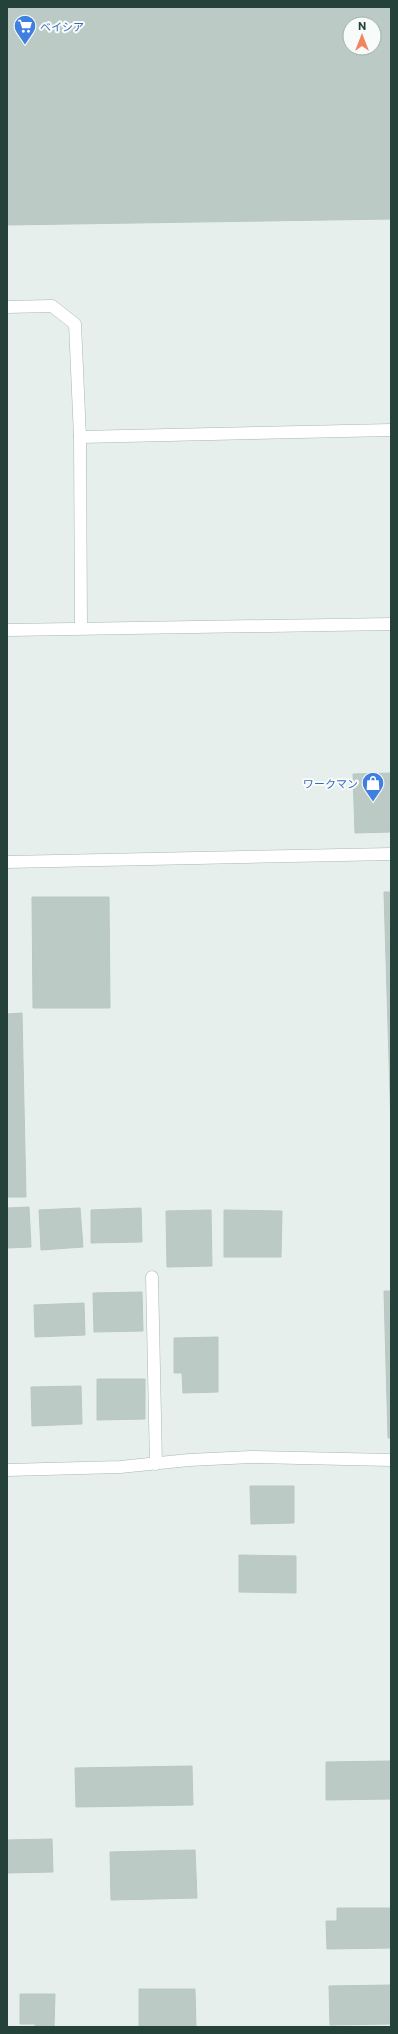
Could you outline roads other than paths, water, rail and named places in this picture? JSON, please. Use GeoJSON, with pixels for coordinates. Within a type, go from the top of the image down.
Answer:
{"type":"FeatureCollection","features":[{"type":"Feature","properties":{"kind":"street"},"geometry":{"type":"LineString","coordinates":[[7,307],[52,306],[75,324],[80,437],[81,628]]}},
{"type":"Feature","properties":{"kind":"street"},"geometry":{"type":"LineString","coordinates":[[80,437],[391,430]]}},
{"type":"Feature","properties":{"kind":"street"},"geometry":{"type":"LineString","coordinates":[[9,630],[391,624]]}},
{"type":"Feature","properties":{"kind":"street"},"geometry":{"type":"LineString","coordinates":[[7,862],[391,854]]}},
{"type":"Feature","properties":{"kind":"street"},"geometry":{"type":"LineString","coordinates":[[152,1277],[156,1464]]}},
{"type":"Feature","properties":{"kind":"street"},"geometry":{"type":"LineString","coordinates":[[7,1470],[120,1467],[251,1457],[391,1460]]}},
{"type":"Feature","properties":{"kind":"place","name":"ベイシア"},"geometry":{"type":"Point","coordinates":[25,46]}},
{"type":"Feature","properties":{"kind":"place","name":"ワークマン"},"geometry":{"type":"Point","coordinates":[373,802]}}]}
